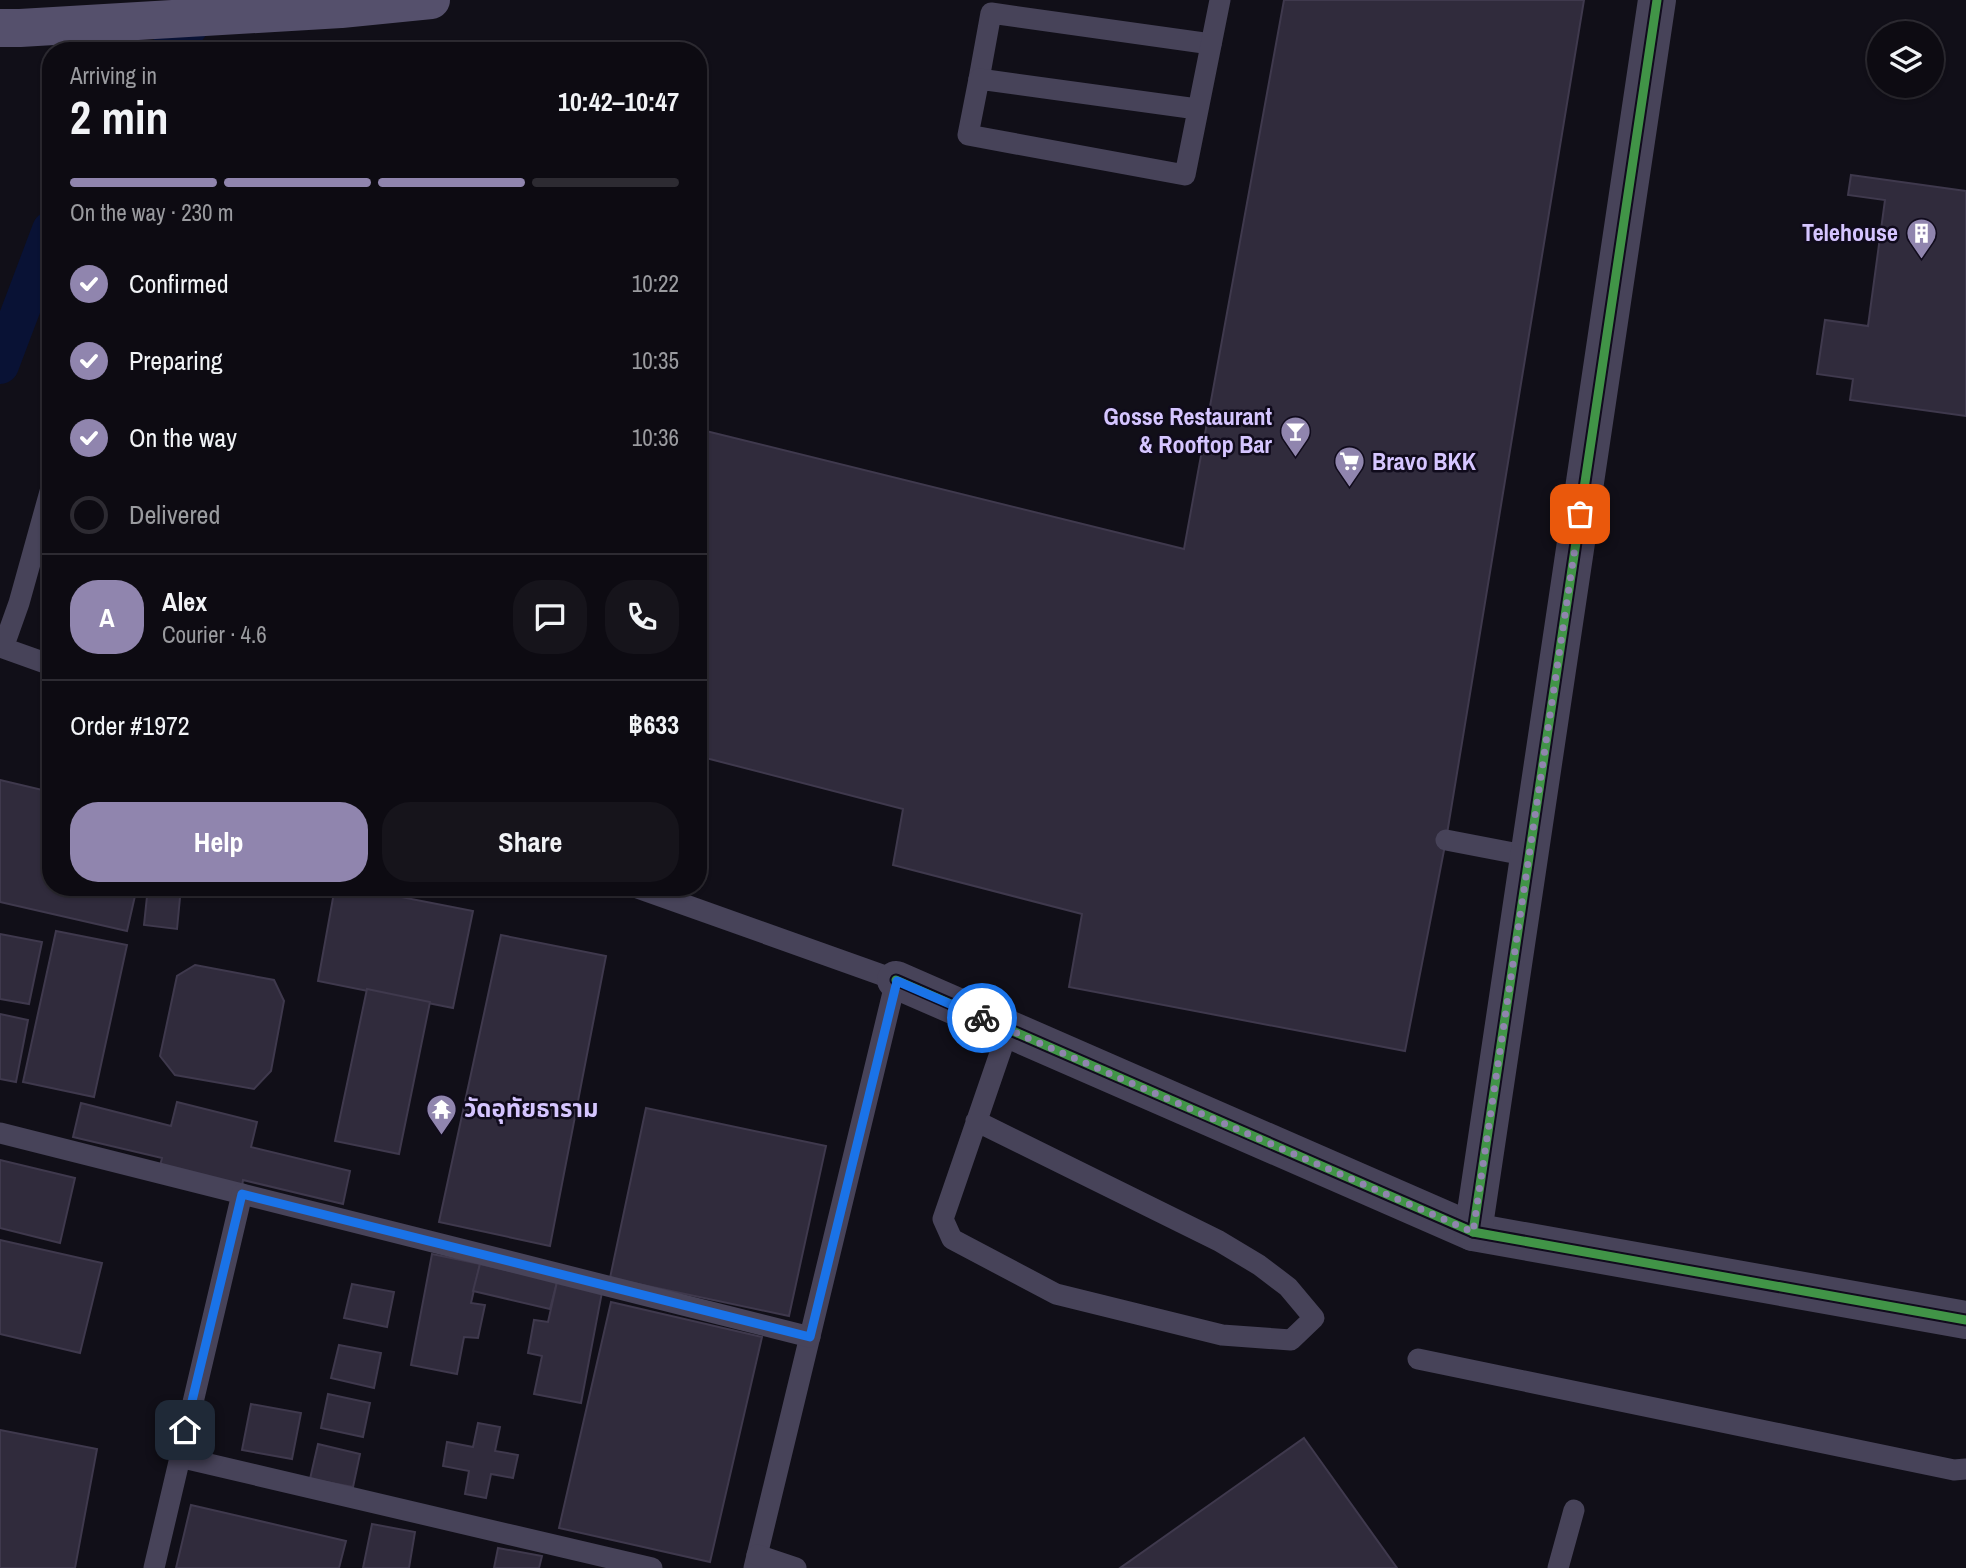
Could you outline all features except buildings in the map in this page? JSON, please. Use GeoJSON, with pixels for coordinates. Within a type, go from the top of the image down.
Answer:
{"type":"FeatureCollection","features":[{"type":"Feature","properties":{"kind":"main road"},"geometry":{"type":"LineString","coordinates":[[0,28],[341,9],[431,0]]}},
{"type":"Feature","properties":{"kind":"street"},"geometry":{"type":"LineString","coordinates":[[1473,1232],[1657,0]]}},
{"type":"Feature","properties":{"kind":"street"},"geometry":{"type":"LineString","coordinates":[[897,981],[1473,1232],[1966,1320]]}},
{"type":"Feature","properties":{"kind":"lane"},"geometry":{"type":"LineString","coordinates":[[1211,44],[991,13],[968,135],[1185,175],[1196,109],[1211,44],[1220,0]]}},
{"type":"Feature","properties":{"kind":"lane"},"geometry":{"type":"LineString","coordinates":[[979,79],[1196,109]]}},
{"type":"Feature","properties":{"kind":"lane"},"geometry":{"type":"LineString","coordinates":[[42,520],[19,603],[3,648],[42,662]]}},
{"type":"Feature","properties":{"kind":"lane"},"geometry":{"type":"LineString","coordinates":[[1446,840],[1529,856]]}},
{"type":"Feature","properties":{"kind":"lane"},"geometry":{"type":"LineString","coordinates":[[660,896],[897,981],[755,1562],[796,1568]]}},
{"type":"Feature","properties":{"kind":"lane"},"geometry":{"type":"LineString","coordinates":[[976,1121],[1219,1241],[1259,1265],[1288,1287],[1314,1318],[1291,1340],[1222,1335],[1056,1294],[952,1240],[943,1219],[976,1121],[1008,1030]]}},
{"type":"Feature","properties":{"kind":"lane"},"geometry":{"type":"LineString","coordinates":[[0,1133],[810,1337]]}},
{"type":"Feature","properties":{"kind":"lane"},"geometry":{"type":"LineString","coordinates":[[154,1568],[242,1194]]}},
{"type":"Feature","properties":{"kind":"lane"},"geometry":{"type":"LineString","coordinates":[[1418,1359],[1954,1470],[1966,1469]]}},
{"type":"Feature","properties":{"kind":"lane"},"geometry":{"type":"LineString","coordinates":[[179,1457],[652,1568]]}},
{"type":"Feature","properties":{"kind":"lane"},"geometry":{"type":"LineString","coordinates":[[1558,1568],[1574,1510]]}},
{"type":"Feature","properties":{"kind":"waterway"},"geometry":{"type":"LineString","coordinates":[[176,42],[210,0]]}},
{"type":"Feature","properties":{"kind":"waterway"},"geometry":{"type":"LineString","coordinates":[[0,365],[42,254]]}},
{"type":"Feature","properties":{"kind":"cycle path"},"geometry":{"type":"LineString","coordinates":[[1473,1232],[1657,0]]}},
{"type":"Feature","properties":{"kind":"cycle path"},"geometry":{"type":"LineString","coordinates":[[896,980],[1473,1232],[1966,1320]]}},
{"type":"Feature","properties":{"kind":"way so far"},"geometry":{"type":"LineString","coordinates":[[982,1018],[1473,1232],[1580,514]]}},
{"type":"Feature","properties":{"kind":"place","name":"Telehouse"},"geometry":{"type":"Point","coordinates":[1921,260]}},
{"type":"Feature","properties":{"kind":"place","name":"Gosse Restaurant & Rooftop Bar"},"geometry":{"type":"Point","coordinates":[1295,458]}},
{"type":"Feature","properties":{"kind":"place","name":"Bravo BKK"},"geometry":{"type":"Point","coordinates":[1349,489]}},
{"type":"Feature","properties":{"kind":"place","name":"วัดอุทัยธาราม"},"geometry":{"type":"Point","coordinates":[441,1136]}},
{"type":"Feature","properties":{"kind":"route"},"geometry":{"type":"LineString","coordinates":[[185,1430],[242,1194],[810,1337],[897,981],[982,1018]]}}]}
